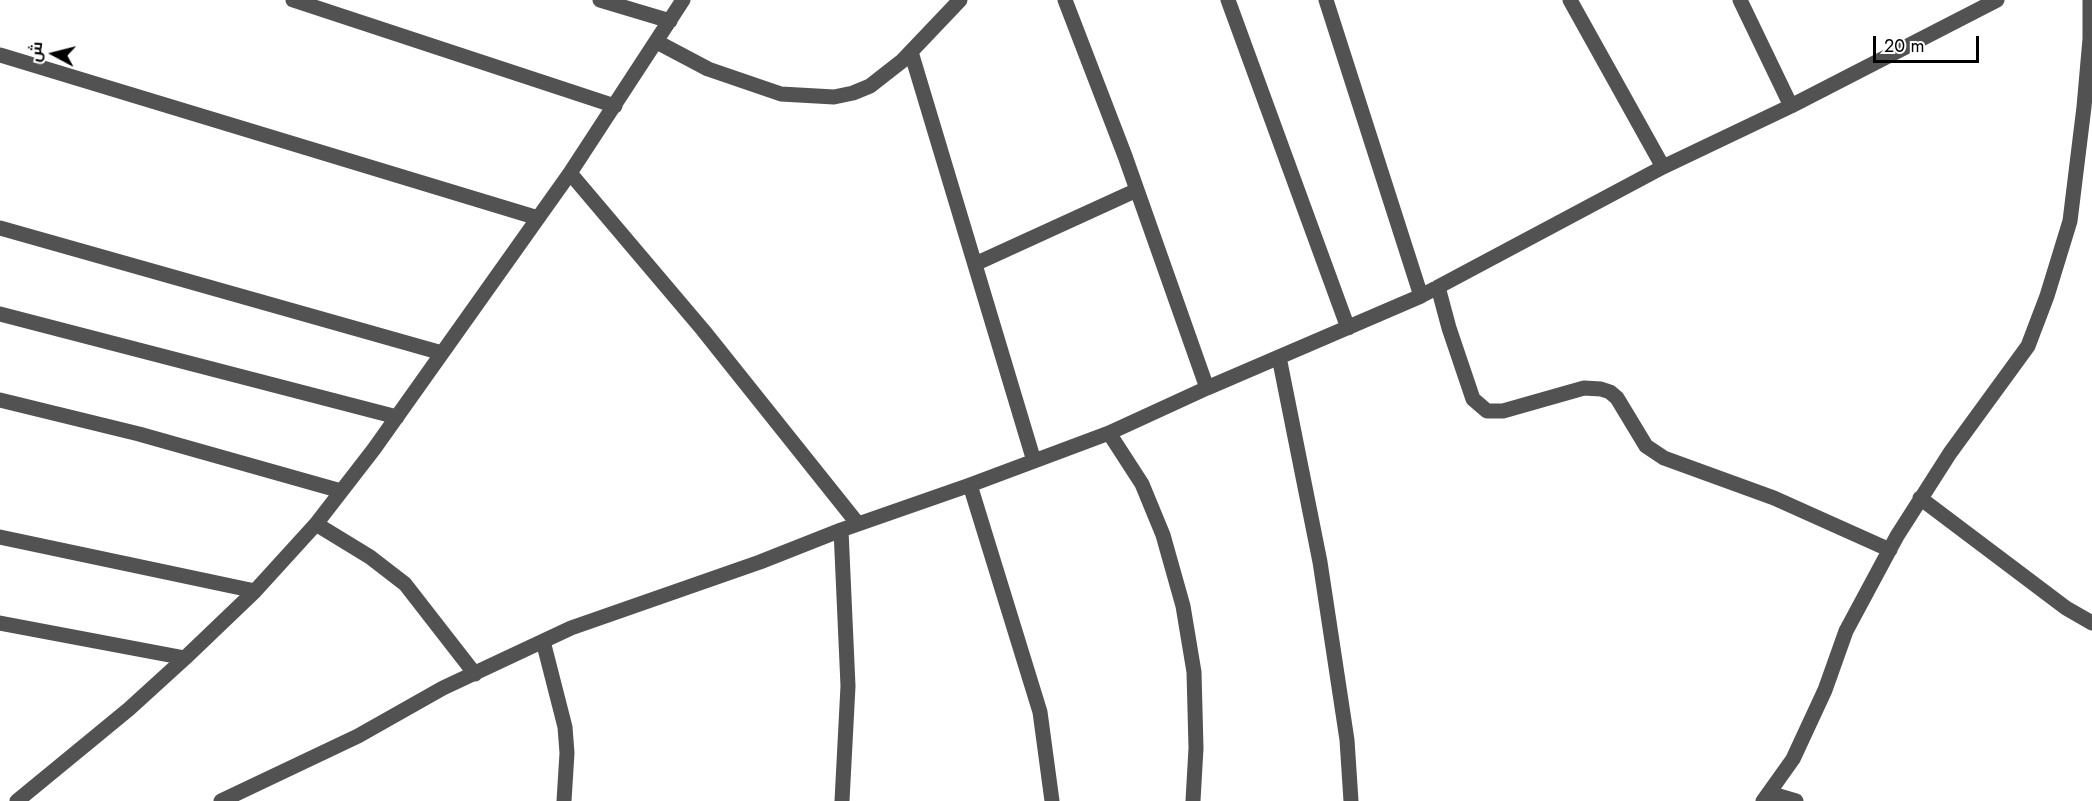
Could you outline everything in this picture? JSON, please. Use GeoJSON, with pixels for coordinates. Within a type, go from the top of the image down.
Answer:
{"type":"FeatureCollection","features":[{"type":"Feature","properties":{"kind":"street"},"geometry":{"type":"LineString","coordinates":[[293,0],[615,106]]}},
{"type":"Feature","properties":{"kind":"street"},"geometry":{"type":"LineString","coordinates":[[600,0],[670,21]]}},
{"type":"Feature","properties":{"kind":"street"},"geometry":{"type":"LineString","coordinates":[[17,801],[129,709],[185,658],[255,591],[316,524],[397,417],[570,173],[683,0]]}},
{"type":"Feature","properties":{"kind":"street"},"geometry":{"type":"LineString","coordinates":[[657,42],[708,69],[781,94],[834,97],[870,86],[902,61],[960,0]]}},
{"type":"Feature","properties":{"kind":"street"},"geometry":{"type":"LineString","coordinates":[[1065,0],[1137,190],[1207,388]]}},
{"type":"Feature","properties":{"kind":"street"},"geometry":{"type":"LineString","coordinates":[[1228,0],[1348,328]]}},
{"type":"Feature","properties":{"kind":"street"},"geometry":{"type":"LineString","coordinates":[[1326,0],[1421,296]]}},
{"type":"Feature","properties":{"kind":"street"},"geometry":{"type":"LineString","coordinates":[[1570,0],[1662,166]]}},
{"type":"Feature","properties":{"kind":"street"},"geometry":{"type":"LineString","coordinates":[[1740,0],[1791,106]]}},
{"type":"Feature","properties":{"kind":"street"},"geometry":{"type":"LineString","coordinates":[[221,801],[358,736],[443,688],[475,675],[571,628],[759,562],[1109,433],[1207,388],[1421,296],[1662,166],[1791,106],[1997,0]]}},
{"type":"Feature","properties":{"kind":"street"},"geometry":{"type":"LineString","coordinates":[[1796,801],[1766,797],[1792,759],[1825,690],[1846,631],[1920,498],[2028,346],[2047,296],[2070,221],[2084,107],[2090,39],[2090,0]]}},
{"type":"Feature","properties":{"kind":"street"},"geometry":{"type":"LineString","coordinates":[[911,52],[1034,460]]}},
{"type":"Feature","properties":{"kind":"street"},"geometry":{"type":"LineString","coordinates":[[0,55],[538,218]]}},
{"type":"Feature","properties":{"kind":"street"},"geometry":{"type":"LineString","coordinates":[[570,173],[703,330],[858,524]]}},
{"type":"Feature","properties":{"kind":"street"},"geometry":{"type":"LineString","coordinates":[[975,264],[1137,190]]}},
{"type":"Feature","properties":{"kind":"street"},"geometry":{"type":"LineString","coordinates":[[0,228],[442,353]]}},
{"type":"Feature","properties":{"kind":"street"},"geometry":{"type":"LineString","coordinates":[[1438,287],[1473,399],[1487,411],[1503,411],[1584,388],[1610,392],[1617,398],[1646,446],[1664,458],[1774,498],[1890,550]]}},
{"type":"Feature","properties":{"kind":"street"},"geometry":{"type":"LineString","coordinates":[[0,314],[397,417]]}},
{"type":"Feature","properties":{"kind":"street"},"geometry":{"type":"LineString","coordinates":[[1279,357],[1320,562],[1347,740],[1351,801]]}},
{"type":"Feature","properties":{"kind":"street"},"geometry":{"type":"LineString","coordinates":[[0,400],[139,434],[341,491]]}},
{"type":"Feature","properties":{"kind":"street"},"geometry":{"type":"LineString","coordinates":[[1109,433],[1142,484],[1163,535],[1183,606],[1194,672],[1196,748],[1193,801]]}},
{"type":"Feature","properties":{"kind":"street"},"geometry":{"type":"LineString","coordinates":[[970,485],[1040,712],[1052,801]]}},
{"type":"Feature","properties":{"kind":"street"},"geometry":{"type":"LineString","coordinates":[[1920,498],[2066,608],[2092,624]]}},
{"type":"Feature","properties":{"kind":"street"},"geometry":{"type":"LineString","coordinates":[[316,524],[370,557],[405,584],[475,675]]}},
{"type":"Feature","properties":{"kind":"street"},"geometry":{"type":"LineString","coordinates":[[841,530],[848,686],[842,801]]}},
{"type":"Feature","properties":{"kind":"street"},"geometry":{"type":"LineString","coordinates":[[0,537],[255,591]]}},
{"type":"Feature","properties":{"kind":"street"},"geometry":{"type":"LineString","coordinates":[[0,623],[185,658]]}},
{"type":"Feature","properties":{"kind":"street"},"geometry":{"type":"LineString","coordinates":[[543,641],[564,727],[567,753],[564,801]]}}]}
